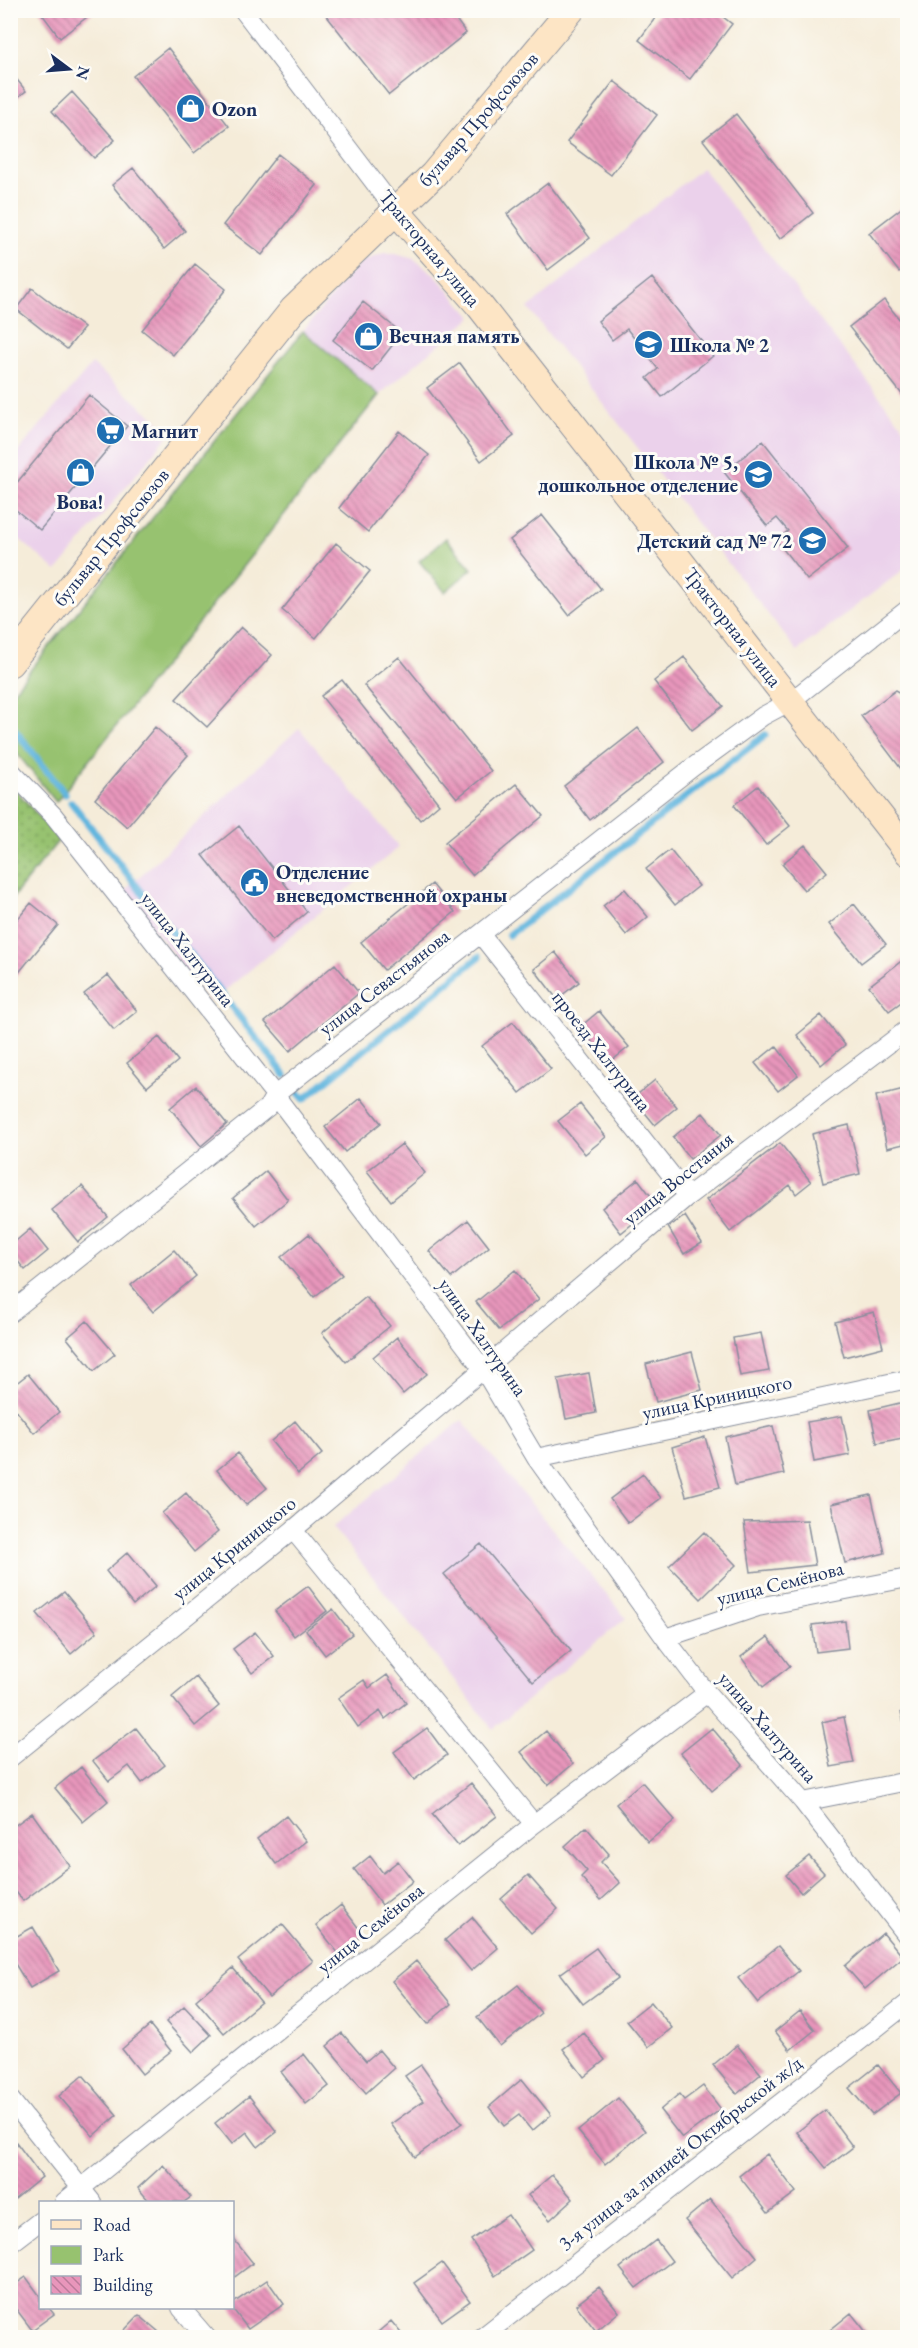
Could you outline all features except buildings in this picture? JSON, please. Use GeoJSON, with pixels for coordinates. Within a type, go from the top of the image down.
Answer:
{"type":"FeatureCollection","features":[{"type":"Feature","properties":{"kind":"main road","name":"бульвар Профсоюзов"},"geometry":{"type":"LineString","coordinates":[[10,663],[292,310],[434,175],[571,10]]}},
{"type":"Feature","properties":{"kind":"main road","name":"Тракторная улица"},"geometry":{"type":"LineString","coordinates":[[396,211],[479,305],[908,852]]}},
{"type":"Feature","properties":{"kind":"street","name":"Тракторная улица"},"geometry":{"type":"LineString","coordinates":[[243,10],[396,211]]}},
{"type":"Feature","properties":{"kind":"street","name":"улица Севастьянова"},"geometry":{"type":"LineString","coordinates":[[10,1314],[268,1107],[275,1095],[693,767],[763,716],[791,701],[908,609]]}},
{"type":"Feature","properties":{"kind":"street","name":"улица Халтурина"},"geometry":{"type":"LineString","coordinates":[[10,770],[54,816],[275,1095],[483,1369],[536,1458],[665,1638],[708,1693],[803,1802],[908,1937]]}},
{"type":"Feature","properties":{"kind":"street","name":"проезд Халтурина"},"geometry":{"type":"LineString","coordinates":[[481,935],[688,1196]]}},
{"type":"Feature","properties":{"kind":"street","name":"улица Восстания"},"geometry":{"type":"LineString","coordinates":[[483,1369],[688,1196],[908,1029]]}},
{"type":"Feature","properties":{"kind":"street","name":"улица Криницкого"},"geometry":{"type":"LineString","coordinates":[[10,1758],[293,1530],[483,1369]]}},
{"type":"Feature","properties":{"kind":"street","name":"улица Криницкого"},"geometry":{"type":"LineString","coordinates":[[536,1458],[908,1379]]}},
{"type":"Feature","properties":{"kind":"street"},"geometry":{"type":"LineString","coordinates":[[293,1530],[534,1824]]}},
{"type":"Feature","properties":{"kind":"street","name":"улица Семёнова"},"geometry":{"type":"LineString","coordinates":[[665,1638],[758,1607],[908,1578]]}},
{"type":"Feature","properties":{"kind":"street","name":"улица Семёнова"},"geometry":{"type":"LineString","coordinates":[[68,2201],[87,2196],[534,1824],[708,1693]]}},
{"type":"Feature","properties":{"kind":"street"},"geometry":{"type":"LineString","coordinates":[[803,1802],[908,1781]]}},
{"type":"Feature","properties":{"kind":"street","name":"3-я улица за линией Октябрьской ж/д"},"geometry":{"type":"LineString","coordinates":[[481,2337],[908,2003]]}},
{"type":"Feature","properties":{"kind":"street"},"geometry":{"type":"LineString","coordinates":[[10,2099],[87,2196]]}},
{"type":"Feature","properties":{"kind":"street"},"geometry":{"type":"LineString","coordinates":[[10,2244],[39,2222]]}},
{"type":"Feature","properties":{"kind":"street"},"geometry":{"type":"LineString","coordinates":[[183,2309],[207,2337]]}},
{"type":"Feature","properties":{"kind":"shaded area"},"geometry":{"type":"Polygon","coordinates":[[[702,168],[907,432],[907,567],[797,651],[528,308],[702,168]]]}},
{"type":"Feature","properties":{"kind":"shaded area"},"geometry":{"type":"Polygon","coordinates":[[[384,253],[414,259],[434,274],[472,317],[379,395],[303,331],[359,263],[384,253]]]}},
{"type":"Feature","properties":{"kind":"shaded area"},"geometry":{"type":"Polygon","coordinates":[[[92,364],[171,432],[57,571],[11,532],[11,460],[92,364]]]}},
{"type":"Feature","properties":{"kind":"shaded area"},"geometry":{"type":"Polygon","coordinates":[[[299,728],[399,847],[211,1002],[124,891],[299,728]]]}},
{"type":"Feature","properties":{"kind":"shaded area"},"geometry":{"type":"Polygon","coordinates":[[[462,1420],[626,1618],[493,1729],[333,1527],[462,1420]]]}},
{"type":"Feature","properties":{"kind":"green space"},"geometry":{"type":"Polygon","coordinates":[[[303,331],[379,395],[56,802],[11,746],[11,694],[303,331]]]}},
{"type":"Feature","properties":{"kind":"green space"},"geometry":{"type":"Polygon","coordinates":[[[446,538],[472,569],[445,592],[419,561],[446,538]]]}},
{"type":"Feature","properties":{"kind":"green space"},"geometry":{"type":"Polygon","coordinates":[[[10,783],[59,840],[11,900],[10,900],[10,783]]]}},
{"type":"Feature","properties":{"kind":"waterway"},"geometry":{"type":"LineString","coordinates":[[10,724],[65,794]]}},
{"type":"Feature","properties":{"kind":"waterway"},"geometry":{"type":"LineString","coordinates":[[509,935],[765,735]]}},
{"type":"Feature","properties":{"kind":"waterway"},"geometry":{"type":"LineString","coordinates":[[71,802],[285,1075]]}},
{"type":"Feature","properties":{"kind":"waterway"},"geometry":{"type":"LineString","coordinates":[[299,1093],[304,1099],[479,957]]}},
{"type":"Feature","properties":{"kind":"place","name":"Ozon"},"geometry":{"type":"Point","coordinates":[191,109]}},
{"type":"Feature","properties":{"kind":"place","name":"Вечная память"},"geometry":{"type":"Point","coordinates":[368,336]}},
{"type":"Feature","properties":{"kind":"place","name":"Школа № 2"},"geometry":{"type":"Point","coordinates":[649,345]}},
{"type":"Feature","properties":{"kind":"place","name":"Магнит"},"geometry":{"type":"Point","coordinates":[110,431]}},
{"type":"Feature","properties":{"kind":"place","name":"Вова!"},"geometry":{"type":"Point","coordinates":[80,472]}},
{"type":"Feature","properties":{"kind":"place","name":"Школа № 5, дошкольное отделение"},"geometry":{"type":"Point","coordinates":[759,474]}},
{"type":"Feature","properties":{"kind":"place","name":"Детский сад № 72"},"geometry":{"type":"Point","coordinates":[813,541]}},
{"type":"Feature","properties":{"kind":"place","name":"Отделение вневедомственной охраны"},"geometry":{"type":"Point","coordinates":[255,883]}}]}
